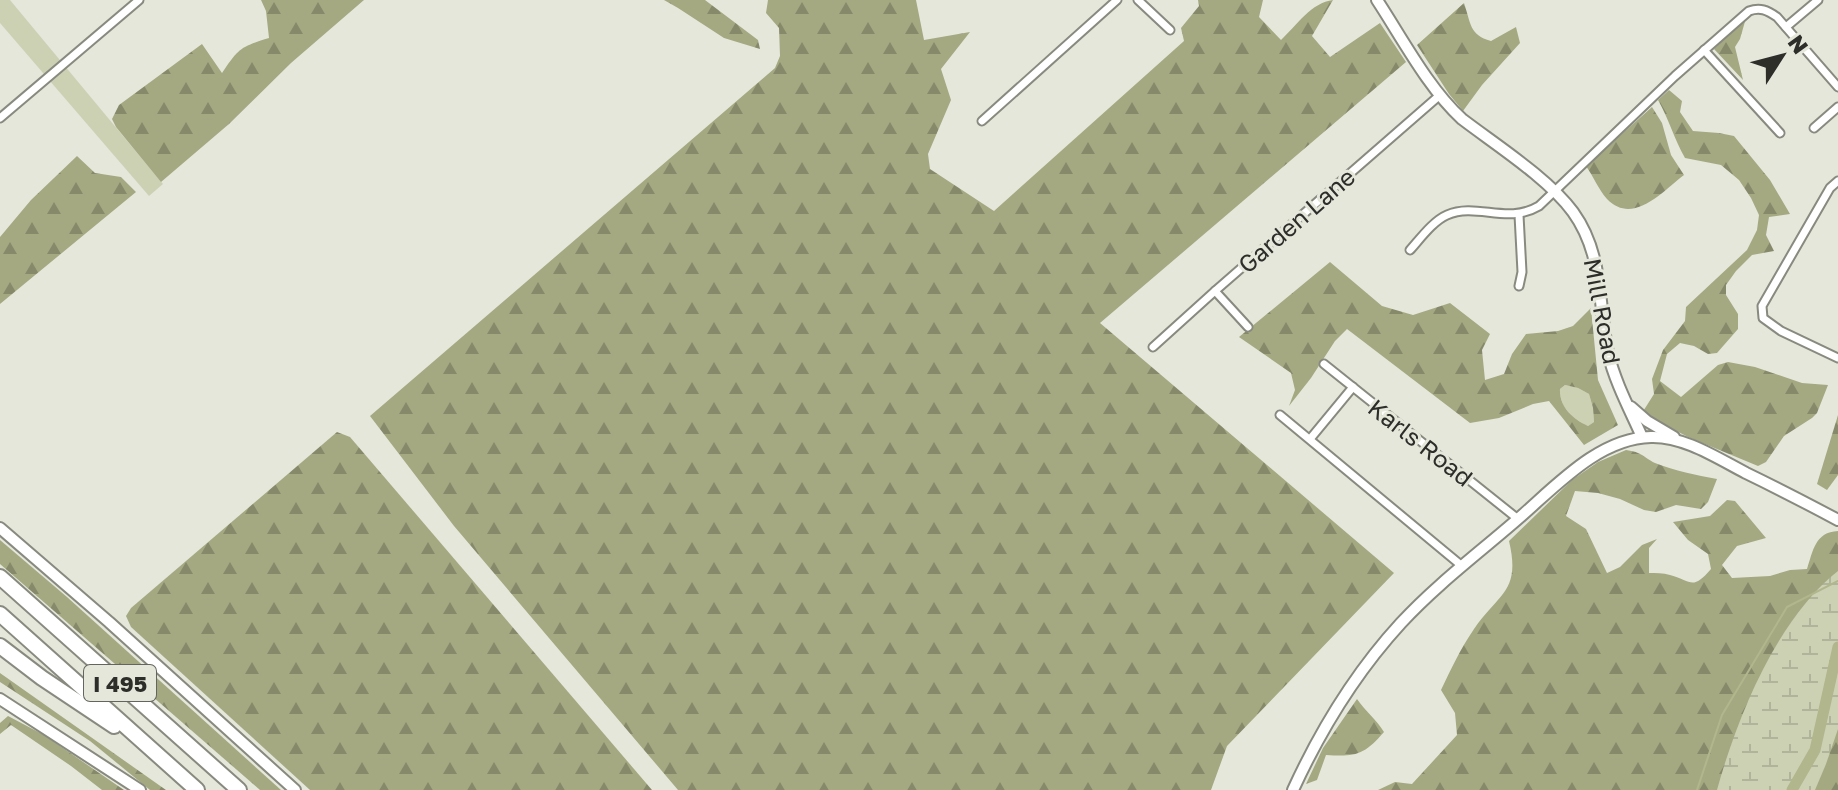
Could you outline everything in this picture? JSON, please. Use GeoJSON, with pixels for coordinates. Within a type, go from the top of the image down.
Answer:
{"type":"FeatureCollection","features":[{"type":"Feature","properties":{"kind":"highway","name":"I 495"},"geometry":{"type":"LineString","coordinates":[[0,577],[239,790]]}},
{"type":"Feature","properties":{"kind":"highway","name":"I 495"},"geometry":{"type":"LineString","coordinates":[[0,614],[197,790]]}},
{"type":"Feature","properties":{"kind":"highway"},"geometry":{"type":"LineString","coordinates":[[0,646],[197,790]]}},
{"type":"Feature","properties":{"kind":"main road","name":"Mill Road"},"geometry":{"type":"LineString","coordinates":[[1377,0],[1440,95],[1462,119],[1556,192],[1579,221],[1592,248],[1600,281],[1609,356],[1642,437]]}},
{"type":"Feature","properties":{"kind":"main road"},"geometry":{"type":"LineString","coordinates":[[1625,400],[1640,416],[1681,442],[1838,520]]}},
{"type":"Feature","properties":{"kind":"main road"},"geometry":{"type":"LineString","coordinates":[[1294,789],[1332,715],[1364,669],[1402,622],[1462,566],[1588,459],[1642,437],[1663,437],[1681,442]]}},
{"type":"Feature","properties":{"kind":"main road"},"geometry":{"type":"LineString","coordinates":[[0,528],[295,790]]}},
{"type":"Feature","properties":{"kind":"main road"},"geometry":{"type":"LineString","coordinates":[[0,699],[140,790]]}},
{"type":"Feature","properties":{"kind":"street"},"geometry":{"type":"LineString","coordinates":[[0,118],[139,0]]}},
{"type":"Feature","properties":{"kind":"street"},"geometry":{"type":"LineString","coordinates":[[982,121],[1117,0]]}},
{"type":"Feature","properties":{"kind":"street"},"geometry":{"type":"LineString","coordinates":[[1138,0],[1170,30]]}},
{"type":"Feature","properties":{"kind":"street"},"geometry":{"type":"LineString","coordinates":[[1786,27],[1818,0]]}},
{"type":"Feature","properties":{"kind":"street"},"geometry":{"type":"LineString","coordinates":[[1410,250],[1446,215],[1468,211],[1519,215],[1539,206],[1704,50],[1754,9],[1768,10],[1777,17],[1838,87]]}},
{"type":"Feature","properties":{"kind":"street"},"geometry":{"type":"LineString","coordinates":[[1704,50],[1780,133]]}},
{"type":"Feature","properties":{"kind":"street","name":"Garden Lane"},"geometry":{"type":"LineString","coordinates":[[1153,347],[1440,95]]}},
{"type":"Feature","properties":{"kind":"street"},"geometry":{"type":"LineString","coordinates":[[1814,128],[1838,107]]}},
{"type":"Feature","properties":{"kind":"street"},"geometry":{"type":"LineString","coordinates":[[1838,181],[1830,188],[1762,306],[1763,318],[1781,331],[1838,358]]}},
{"type":"Feature","properties":{"kind":"street"},"geometry":{"type":"LineString","coordinates":[[1519,215],[1522,272],[1519,286]]}},
{"type":"Feature","properties":{"kind":"street"},"geometry":{"type":"LineString","coordinates":[[1215,291],[1248,327]]}},
{"type":"Feature","properties":{"kind":"street","name":"Karls Road"},"geometry":{"type":"LineString","coordinates":[[1324,364],[1518,519]]}},
{"type":"Feature","properties":{"kind":"street"},"geometry":{"type":"LineString","coordinates":[[1310,439],[1353,387]]}},
{"type":"Feature","properties":{"kind":"street"},"geometry":{"type":"LineString","coordinates":[[1280,415],[1462,566]]}},
{"type":"Feature","properties":{"kind":"green space"},"geometry":{"type":"Polygon","coordinates":[[[0,0],[10,0],[163,184],[149,196],[0,23],[0,0]]]}},
{"type":"Feature","properties":{"kind":"green space"},"geometry":{"type":"Polygon","coordinates":[[[261,0],[364,0],[161,182],[116,127],[112,119],[119,105],[202,44],[222,73],[241,50],[269,38],[266,11],[261,0]]]}},
{"type":"Feature","properties":{"kind":"green space"},"geometry":{"type":"Polygon","coordinates":[[[664,0],[705,0],[758,40],[760,49],[724,38],[664,0]]]}},
{"type":"Feature","properties":{"kind":"green space"},"geometry":{"type":"Polygon","coordinates":[[[768,0],[916,0],[924,40],[970,32],[941,69],[951,100],[928,154],[930,169],[994,211],[1184,41],[1181,28],[1199,6],[1198,0],[1263,0],[1259,17],[1281,40],[1311,10],[1333,0],[1312,36],[1330,57],[1380,23],[1406,62],[1100,323],[1394,573],[1227,746],[1211,790],[678,790],[454,526],[370,416],[775,68],[780,56],[779,28],[766,13],[768,0]]]}},
{"type":"Feature","properties":{"kind":"green space"},"geometry":{"type":"Polygon","coordinates":[[[1464,3],[1478,35],[1491,41],[1516,27],[1520,43],[1463,111],[1417,45],[1464,3]]]}},
{"type":"Feature","properties":{"kind":"green space"},"geometry":{"type":"Polygon","coordinates":[[[1746,18],[1735,47],[1743,80],[1714,49],[1746,18]]]}},
{"type":"Feature","properties":{"kind":"green space"},"geometry":{"type":"Polygon","coordinates":[[[1669,90],[1682,101],[1680,112],[1693,131],[1734,136],[1770,180],[1790,214],[1769,217],[1766,235],[1774,251],[1752,255],[1726,285],[1726,295],[1738,314],[1738,329],[1717,353],[1708,354],[1680,343],[1667,354],[1660,381],[1681,397],[1718,365],[1728,362],[1755,367],[1802,383],[1828,385],[1817,413],[1784,436],[1766,462],[1758,466],[1688,437],[1642,413],[1654,394],[1652,379],[1663,350],[1685,321],[1686,307],[1747,250],[1757,230],[1759,215],[1739,180],[1721,165],[1685,158],[1658,100],[1669,90]]]}},
{"type":"Feature","properties":{"kind":"green space"},"geometry":{"type":"Polygon","coordinates":[[[1652,107],[1662,123],[1671,155],[1684,175],[1647,203],[1627,209],[1607,199],[1586,166],[1652,107]]]}},
{"type":"Feature","properties":{"kind":"green space"},"geometry":{"type":"Polygon","coordinates":[[[77,156],[95,173],[121,177],[136,192],[0,304],[0,237],[31,200],[77,156]]]}},
{"type":"Feature","properties":{"kind":"green space"},"geometry":{"type":"Polygon","coordinates":[[[1330,262],[1382,306],[1413,315],[1450,303],[1490,334],[1482,350],[1485,380],[1504,374],[1512,354],[1526,334],[1558,331],[1573,326],[1591,308],[1598,380],[1618,425],[1584,445],[1549,401],[1499,418],[1470,423],[1347,329],[1289,406],[1295,390],[1291,373],[1239,337],[1330,262]],[[1565,385],[1560,389],[1560,395],[1564,407],[1572,416],[1588,426],[1594,422],[1593,408],[1589,394],[1565,385]]]}},
{"type":"Feature","properties":{"kind":"green space"},"geometry":{"type":"Polygon","coordinates":[[[1565,385],[1589,394],[1594,422],[1588,426],[1564,407],[1560,389],[1565,385]]]}},
{"type":"Feature","properties":{"kind":"green space"},"geometry":{"type":"Polygon","coordinates":[[[1838,415],[1838,475],[1827,490],[1817,484],[1838,415]]]}},
{"type":"Feature","properties":{"kind":"green space"},"geometry":{"type":"Polygon","coordinates":[[[337,432],[350,437],[652,790],[310,790],[131,627],[126,616],[131,608],[337,432]]]}},
{"type":"Feature","properties":{"kind":"green space"},"geometry":{"type":"Polygon","coordinates":[[[1626,450],[1670,468],[1717,479],[1708,502],[1701,509],[1676,505],[1656,512],[1598,493],[1575,491],[1566,516],[1586,529],[1607,573],[1620,567],[1642,545],[1657,539],[1649,548],[1649,573],[1667,574],[1692,582],[1700,580],[1711,569],[1708,554],[1688,540],[1673,522],[1710,516],[1727,500],[1735,501],[1766,538],[1737,546],[1722,565],[1732,578],[1770,576],[1807,569],[1813,549],[1820,539],[1838,531],[1838,790],[1378,790],[1395,782],[1412,784],[1457,735],[1455,713],[1441,690],[1469,636],[1510,582],[1512,558],[1509,541],[1572,480],[1598,462],[1626,450]]]}},
{"type":"Feature","properties":{"kind":"green space"},"geometry":{"type":"Polygon","coordinates":[[[0,540],[281,790],[260,790],[0,564],[0,540]]]}},
{"type":"Feature","properties":{"kind":"green space"},"geometry":{"type":"Polygon","coordinates":[[[1838,571],[1838,729],[1815,790],[1717,790],[1748,701],[1778,642],[1816,591],[1838,571]]]}},
{"type":"Feature","properties":{"kind":"green space"},"geometry":{"type":"Polygon","coordinates":[[[0,673],[166,790],[150,790],[90,741],[0,682],[0,673]]]}},
{"type":"Feature","properties":{"kind":"green space"},"geometry":{"type":"Polygon","coordinates":[[[1357,699],[1384,732],[1359,753],[1326,755],[1317,780],[1306,784],[1323,748],[1357,699]]]}},
{"type":"Feature","properties":{"kind":"green space"},"geometry":{"type":"Polygon","coordinates":[[[8,716],[44,735],[124,790],[102,790],[11,725],[0,734],[0,723],[8,716]]]}},
{"type":"Feature","properties":{"kind":"waterway"},"geometry":{"type":"LineString","coordinates":[[1697,790],[1722,715],[1787,607],[1838,581]]}},
{"type":"Feature","properties":{"kind":"waterway"},"geometry":{"type":"LineString","coordinates":[[1792,790],[1815,750],[1838,647]]}}]}
